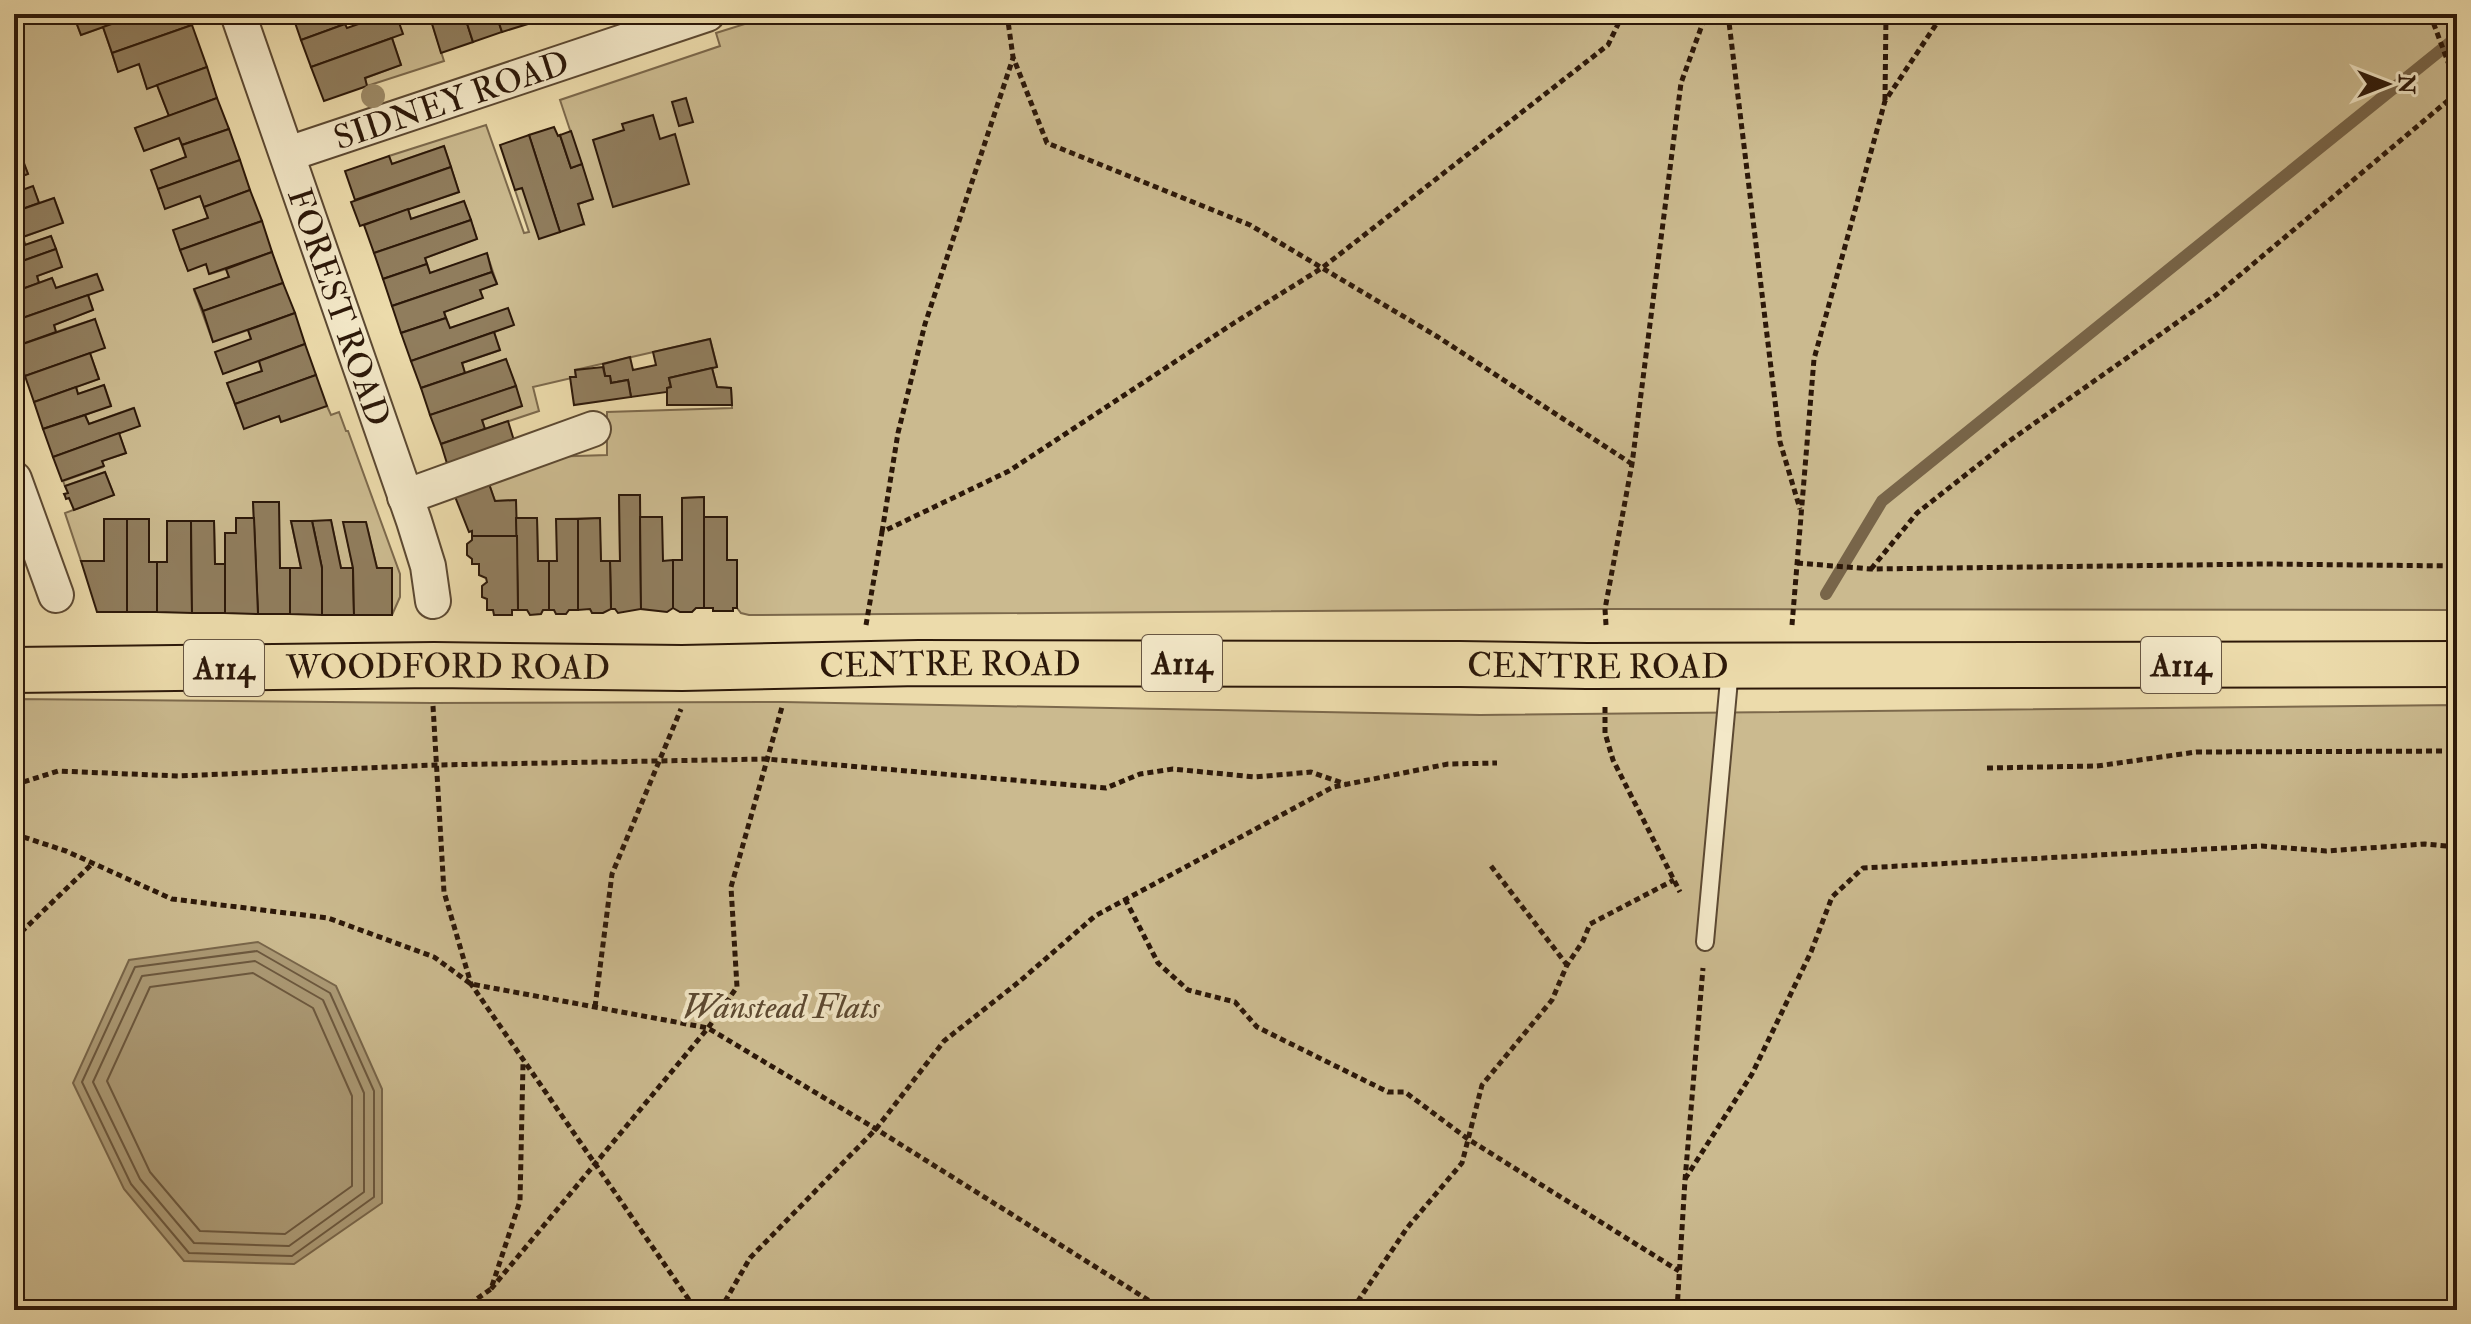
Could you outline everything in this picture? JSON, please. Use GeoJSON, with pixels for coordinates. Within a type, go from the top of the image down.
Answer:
{"type":"FeatureCollection","features":[{"type":"Feature","properties":{"kind":"main road","name":"CENTRE ROAD"},"geometry":{"type":"LineString","coordinates":[[739,668],[951,663],[1730,666],[2457,664]]}},
{"type":"Feature","properties":{"kind":"main road","name":"WOODFORD ROAD"},"geometry":{"type":"LineString","coordinates":[[14,670],[434,665],[739,668]]}},
{"type":"Feature","properties":{"kind":"street","name":"FOREST ROAD"},"geometry":{"type":"LineString","coordinates":[[238,14],[428,566],[433,601]]}},
{"type":"Feature","properties":{"kind":"street","name":"SIDNEY ROAD"},"geometry":{"type":"LineString","coordinates":[[288,154],[707,14]]}},
{"type":"Feature","properties":{"kind":"street"},"geometry":{"type":"LineString","coordinates":[[405,497],[593,429]]}},
{"type":"Feature","properties":{"kind":"street"},"geometry":{"type":"LineString","coordinates":[[14,479],[56,595]]}},
{"type":"Feature","properties":{"kind":"lane"},"geometry":{"type":"LineString","coordinates":[[1705,942],[1730,666]]}},
{"type":"Feature","properties":{"kind":"path"},"geometry":{"type":"LineString","coordinates":[[1007,14],[1013,57],[1047,143],[1250,225],[1438,337],[1632,464]]}},
{"type":"Feature","properties":{"kind":"path"},"geometry":{"type":"LineString","coordinates":[[882,532],[1009,471],[1322,268],[1608,45],[1623,14]]}},
{"type":"Feature","properties":{"kind":"path"},"geometry":{"type":"LineString","coordinates":[[1605,609],[1632,464],[1681,83],[1706,14]]}},
{"type":"Feature","properties":{"kind":"path"},"geometry":{"type":"LineString","coordinates":[[1728,14],[1780,442],[1801,514]]}},
{"type":"Feature","properties":{"kind":"path"},"geometry":{"type":"LineString","coordinates":[[1788,666],[1814,359],[1885,101],[1886,14]]}},
{"type":"Feature","properties":{"kind":"path"},"geometry":{"type":"LineString","coordinates":[[1885,101],[1943,14]]}},
{"type":"Feature","properties":{"kind":"path"},"geometry":{"type":"LineString","coordinates":[[2430,14],[2457,86]]}},
{"type":"Feature","properties":{"kind":"path"},"geometry":{"type":"LineString","coordinates":[[864,665],[867,613],[898,433],[925,324],[1013,57]]}},
{"type":"Feature","properties":{"kind":"path"},"geometry":{"type":"LineString","coordinates":[[1871,569],[1917,513],[2005,444],[2216,295],[2457,93]]}},
{"type":"Feature","properties":{"kind":"path"},"geometry":{"type":"LineString","coordinates":[[1797,563],[1871,569],[2266,564],[2457,566]]}},
{"type":"Feature","properties":{"kind":"path"},"geometry":{"type":"LineString","coordinates":[[461,1310],[491,1289],[708,1028],[737,987],[731,887],[783,702],[784,667]]}},
{"type":"Feature","properties":{"kind":"path"},"geometry":{"type":"LineString","coordinates":[[595,1007],[612,874],[683,703],[682,668]]}},
{"type":"Feature","properties":{"kind":"path"},"geometry":{"type":"LineString","coordinates":[[1605,696],[1605,733],[1613,760],[1705,942],[1677,1310]]}},
{"type":"Feature","properties":{"kind":"path"},"geometry":{"type":"LineString","coordinates":[[433,697],[444,892],[471,984],[696,1310]]}},
{"type":"Feature","properties":{"kind":"path"},"geometry":{"type":"LineString","coordinates":[[1987,768],[2097,766],[2196,752],[2457,751]]}},
{"type":"Feature","properties":{"kind":"path"},"geometry":{"type":"LineString","coordinates":[[14,785],[58,771],[178,776],[436,765],[767,759],[1106,788],[1140,774],[1173,769],[1255,777],[1311,772],[1345,784]]}},
{"type":"Feature","properties":{"kind":"path"},"geometry":{"type":"LineString","coordinates":[[720,1310],[750,1258],[876,1129],[944,1041],[1095,916],[1333,787],[1448,764],[1497,763]]}},
{"type":"Feature","properties":{"kind":"path"},"geometry":{"type":"LineString","coordinates":[[14,834],[66,851],[172,899],[328,918],[434,957],[471,984],[708,1028],[876,1129],[1164,1310]]}},
{"type":"Feature","properties":{"kind":"path"},"geometry":{"type":"LineString","coordinates":[[1685,1180],[1752,1074],[1811,952],[1832,897],[1863,868],[2262,846],[2326,851],[2425,844],[2457,847]]}},
{"type":"Feature","properties":{"kind":"path"},"geometry":{"type":"LineString","coordinates":[[14,939],[93,863]]}},
{"type":"Feature","properties":{"kind":"path"},"geometry":{"type":"LineString","coordinates":[[1491,866],[1567,965]]}},
{"type":"Feature","properties":{"kind":"path"},"geometry":{"type":"LineString","coordinates":[[1352,1310],[1407,1228],[1462,1163],[1482,1085],[1552,1000],[1590,924],[1674,880]]}},
{"type":"Feature","properties":{"kind":"path"},"geometry":{"type":"LineString","coordinates":[[1125,899],[1158,963],[1188,990],[1235,1002],[1257,1027],[1388,1092],[1405,1092],[1468,1139],[1679,1271]]}},
{"type":"Feature","properties":{"kind":"path"},"geometry":{"type":"LineString","coordinates":[[491,1289],[520,1201],[523,1063]]}},
{"type":"Feature","properties":{"kind":"path"},"geometry":{"type":"LineString","coordinates":[[14,1286],[31,1310]]}},
{"type":"Feature","properties":{"kind":"green space"},"geometry":{"type":"Polygon","coordinates":[[[14,14],[73,14],[81,35],[103,27],[118,71],[139,64],[147,88],[157,85],[169,116],[135,128],[144,150],[179,138],[186,157],[152,170],[165,208],[200,196],[208,218],[174,230],[188,270],[206,264],[210,274],[226,269],[229,277],[194,290],[213,342],[248,330],[262,371],[227,383],[244,428],[279,416],[281,422],[327,406],[331,415],[339,412],[400,574],[400,597],[392,615],[392,568],[377,568],[366,523],[344,523],[353,568],[341,568],[331,521],[291,521],[301,568],[280,568],[278,502],[253,502],[254,518],[236,518],[236,533],[225,533],[225,564],[215,564],[214,521],[167,521],[167,562],[149,562],[148,519],[104,519],[104,561],[81,561],[65,513],[114,495],[105,472],[65,486],[63,481],[103,467],[102,461],[126,453],[119,433],[139,425],[133,408],[89,424],[85,415],[111,405],[104,385],[78,394],[76,387],[99,379],[90,353],[95,319],[56,332],[54,325],[93,310],[88,295],[102,289],[96,274],[56,288],[52,278],[39,283],[37,276],[62,267],[51,236],[25,245],[23,237],[63,222],[54,198],[39,203],[33,187],[14,193],[14,179],[28,174],[14,142],[14,14]]]}},
{"type":"Feature","properties":{"kind":"green space"},"geometry":{"type":"Polygon","coordinates":[[[396,14],[429,14],[444,61],[367,86],[365,78],[401,65],[392,38],[396,14]]]}},
{"type":"Feature","properties":{"kind":"green space"},"geometry":{"type":"Polygon","coordinates":[[[777,14],[2457,14],[2457,610],[1605,609],[749,615],[737,608],[737,560],[727,560],[704,517],[703,497],[682,498],[682,560],[663,561],[640,517],[639,495],[619,496],[620,561],[601,561],[599,518],[557,519],[557,561],[538,561],[537,519],[516,518],[515,500],[495,501],[488,481],[546,457],[607,455],[607,412],[732,408],[731,388],[717,387],[712,368],[717,366],[710,339],[575,370],[576,377],[533,387],[539,411],[485,429],[482,420],[522,406],[506,359],[465,373],[462,363],[500,350],[494,332],[513,325],[508,309],[450,328],[444,312],[482,298],[480,290],[497,284],[487,254],[430,273],[425,258],[477,239],[464,201],[411,219],[408,209],[459,192],[444,146],[392,164],[389,156],[486,125],[524,233],[529,232],[515,190],[522,188],[584,224],[578,204],[593,199],[560,100],[720,46],[716,33],[777,14]]]}},
{"type":"Feature","properties":{"kind":"green space","name":"Wanstead Flats"},"geometry":{"type":"Polygon","coordinates":[[[14,699],[783,702],[1480,715],[2457,705],[2457,1310],[14,1310],[14,699]]]}},
{"type":"Feature","properties":{"kind":"water"},"geometry":{"type":"Polygon","coordinates":[[[258,942],[336,986],[382,1089],[382,1203],[294,1264],[184,1261],[124,1189],[73,1083],[129,960],[258,942]]]}},
{"type":"Feature","properties":{"kind":"building"},"geometry":{"type":"Polygon","coordinates":[[[73,14],[140,14],[81,35],[73,14]]]}},
{"type":"Feature","properties":{"kind":"building"},"geometry":{"type":"Polygon","coordinates":[[[140,14],[188,14],[192,25],[112,53],[103,27],[140,14]]]}},
{"type":"Feature","properties":{"kind":"building"},"geometry":{"type":"Polygon","coordinates":[[[292,14],[359,14],[343,20],[345,24],[301,40],[292,14]]]}},
{"type":"Feature","properties":{"kind":"building"},"geometry":{"type":"Polygon","coordinates":[[[387,14],[396,14],[403,34],[311,67],[301,40],[345,24],[347,28],[387,14]]]}},
{"type":"Feature","properties":{"kind":"building"},"geometry":{"type":"Polygon","coordinates":[[[429,14],[464,14],[473,42],[441,53],[429,14]]]}},
{"type":"Feature","properties":{"kind":"building"},"geometry":{"type":"Polygon","coordinates":[[[464,14],[496,14],[502,32],[473,42],[464,14]]]}},
{"type":"Feature","properties":{"kind":"building"},"geometry":{"type":"Polygon","coordinates":[[[496,14],[528,14],[531,23],[502,32],[496,14]]]}},
{"type":"Feature","properties":{"kind":"building"},"geometry":{"type":"Polygon","coordinates":[[[192,25],[207,67],[147,89],[139,64],[118,72],[112,53],[192,25]]]}},
{"type":"Feature","properties":{"kind":"building"},"geometry":{"type":"Polygon","coordinates":[[[392,38],[401,65],[365,78],[367,86],[324,101],[311,67],[392,38]]]}},
{"type":"Feature","properties":{"kind":"building"},"geometry":{"type":"Polygon","coordinates":[[[207,67],[217,98],[169,116],[157,85],[207,67]]]}},
{"type":"Feature","properties":{"kind":"building"},"geometry":{"type":"Polygon","coordinates":[[[217,98],[229,129],[182,145],[179,138],[144,151],[135,128],[217,98]]]}},
{"type":"Feature","properties":{"kind":"building"},"geometry":{"type":"Polygon","coordinates":[[[686,98],[693,122],[679,126],[672,102],[686,98]]]}},
{"type":"Feature","properties":{"kind":"building"},"geometry":{"type":"Polygon","coordinates":[[[653,115],[660,139],[675,134],[689,184],[613,207],[593,140],[624,130],[622,124],[653,115]]]}},
{"type":"Feature","properties":{"kind":"building"},"geometry":{"type":"Polygon","coordinates":[[[554,127],[560,135],[571,168],[582,164],[593,199],[578,204],[584,224],[560,232],[529,135],[554,127]]]}},
{"type":"Feature","properties":{"kind":"building"},"geometry":{"type":"Polygon","coordinates":[[[229,129],[240,160],[158,189],[151,170],[186,157],[182,145],[229,129]]]}},
{"type":"Feature","properties":{"kind":"building"},"geometry":{"type":"Polygon","coordinates":[[[571,131],[582,164],[571,168],[560,135],[571,131]]]}},
{"type":"Feature","properties":{"kind":"building"},"geometry":{"type":"Polygon","coordinates":[[[529,135],[560,232],[539,239],[522,188],[515,190],[500,145],[529,135]]]}},
{"type":"Feature","properties":{"kind":"building"},"geometry":{"type":"Polygon","coordinates":[[[444,146],[451,167],[355,200],[345,171],[389,156],[392,164],[444,146]]]}},
{"type":"Feature","properties":{"kind":"building"},"geometry":{"type":"Polygon","coordinates":[[[21,155],[28,174],[14,179],[14,157],[21,155]]]}},
{"type":"Feature","properties":{"kind":"building"},"geometry":{"type":"Polygon","coordinates":[[[240,160],[250,190],[204,207],[200,196],[165,209],[158,189],[240,160]]]}},
{"type":"Feature","properties":{"kind":"building"},"geometry":{"type":"Polygon","coordinates":[[[451,167],[459,192],[360,226],[351,202],[451,167]]]}},
{"type":"Feature","properties":{"kind":"building"},"geometry":{"type":"Polygon","coordinates":[[[33,186],[39,203],[14,212],[14,193],[33,186]]]}},
{"type":"Feature","properties":{"kind":"building"},"geometry":{"type":"Polygon","coordinates":[[[250,190],[262,221],[180,250],[173,230],[208,218],[204,207],[250,190]]]}},
{"type":"Feature","properties":{"kind":"building"},"geometry":{"type":"Polygon","coordinates":[[[54,198],[63,223],[14,240],[14,212],[54,198]]]}},
{"type":"Feature","properties":{"kind":"building"},"geometry":{"type":"Polygon","coordinates":[[[464,201],[471,220],[374,253],[364,225],[408,209],[411,219],[464,201]]]}},
{"type":"Feature","properties":{"kind":"building"},"geometry":{"type":"Polygon","coordinates":[[[471,220],[477,239],[425,258],[427,264],[383,279],[374,253],[471,220]]]}},
{"type":"Feature","properties":{"kind":"building"},"geometry":{"type":"Polygon","coordinates":[[[262,221],[272,252],[209,274],[206,264],[188,271],[180,250],[262,221]]]}},
{"type":"Feature","properties":{"kind":"building"},"geometry":{"type":"Polygon","coordinates":[[[51,236],[56,249],[14,264],[14,240],[23,237],[25,245],[51,236]]]}},
{"type":"Feature","properties":{"kind":"building"},"geometry":{"type":"Polygon","coordinates":[[[56,249],[62,267],[37,276],[39,283],[14,292],[14,264],[56,249]]]}},
{"type":"Feature","properties":{"kind":"building"},"geometry":{"type":"Polygon","coordinates":[[[272,252],[283,283],[203,311],[194,289],[229,277],[226,269],[272,252]]]}},
{"type":"Feature","properties":{"kind":"building"},"geometry":{"type":"Polygon","coordinates":[[[487,253],[492,272],[392,306],[383,279],[427,264],[430,273],[487,253]]]}},
{"type":"Feature","properties":{"kind":"building"},"geometry":{"type":"Polygon","coordinates":[[[492,272],[497,284],[480,290],[483,298],[444,312],[446,318],[401,333],[392,306],[492,272]]]}},
{"type":"Feature","properties":{"kind":"building"},"geometry":{"type":"Polygon","coordinates":[[[97,274],[103,290],[14,321],[14,292],[52,278],[56,288],[97,274]]]}},
{"type":"Feature","properties":{"kind":"building"},"geometry":{"type":"Polygon","coordinates":[[[283,283],[295,313],[213,342],[203,311],[283,283]]]}},
{"type":"Feature","properties":{"kind":"building"},"geometry":{"type":"Polygon","coordinates":[[[88,295],[93,310],[54,325],[56,332],[14,347],[14,321],[88,295]]]}},
{"type":"Feature","properties":{"kind":"building"},"geometry":{"type":"Polygon","coordinates":[[[508,308],[514,325],[411,361],[401,333],[446,318],[450,328],[508,308]]]}},
{"type":"Feature","properties":{"kind":"building"},"geometry":{"type":"Polygon","coordinates":[[[295,313],[305,344],[223,374],[215,352],[251,339],[248,330],[295,313]]]}},
{"type":"Feature","properties":{"kind":"building"},"geometry":{"type":"Polygon","coordinates":[[[95,319],[105,348],[25,376],[14,347],[95,319]]]}},
{"type":"Feature","properties":{"kind":"building"},"geometry":{"type":"Polygon","coordinates":[[[494,332],[500,350],[462,363],[465,373],[421,388],[411,361],[494,332]]]}},
{"type":"Feature","properties":{"kind":"building"},"geometry":{"type":"Polygon","coordinates":[[[710,339],[717,367],[669,378],[671,387],[667,388],[667,392],[631,397],[628,380],[611,383],[610,376],[605,376],[603,364],[630,357],[633,370],[656,365],[653,352],[710,339]]]}},
{"type":"Feature","properties":{"kind":"building"},"geometry":{"type":"Polygon","coordinates":[[[305,344],[316,375],[235,404],[227,383],[262,371],[259,361],[305,344]]]}},
{"type":"Feature","properties":{"kind":"building"},"geometry":{"type":"Polygon","coordinates":[[[90,353],[99,379],[34,402],[25,376],[90,353]]]}},
{"type":"Feature","properties":{"kind":"building"},"geometry":{"type":"Polygon","coordinates":[[[506,359],[516,386],[430,415],[421,388],[506,359]]]}},
{"type":"Feature","properties":{"kind":"building"},"geometry":{"type":"Polygon","coordinates":[[[603,367],[611,383],[628,380],[631,397],[574,405],[570,377],[576,377],[575,370],[603,367]]]}},
{"type":"Feature","properties":{"kind":"building"},"geometry":{"type":"Polygon","coordinates":[[[712,368],[717,387],[731,388],[732,405],[667,405],[667,388],[671,387],[669,378],[712,368]]]}},
{"type":"Feature","properties":{"kind":"building"},"geometry":{"type":"Polygon","coordinates":[[[316,375],[327,406],[281,422],[279,416],[244,429],[235,404],[316,375]]]}},
{"type":"Feature","properties":{"kind":"building"},"geometry":{"type":"Polygon","coordinates":[[[104,385],[111,406],[43,429],[34,402],[76,387],[78,394],[104,385]]]}},
{"type":"Feature","properties":{"kind":"building"},"geometry":{"type":"Polygon","coordinates":[[[516,386],[522,406],[482,420],[485,429],[441,444],[430,415],[516,386]]]}},
{"type":"Feature","properties":{"kind":"building"},"geometry":{"type":"Polygon","coordinates":[[[134,408],[140,426],[53,457],[43,429],[85,415],[89,424],[134,408]]]}},
{"type":"Feature","properties":{"kind":"building"},"geometry":{"type":"Polygon","coordinates":[[[508,421],[516,447],[449,470],[441,444],[508,421]]]}},
{"type":"Feature","properties":{"kind":"building"},"geometry":{"type":"Polygon","coordinates":[[[119,433],[126,453],[102,461],[104,466],[62,481],[53,457],[119,433]]]}},
{"type":"Feature","properties":{"kind":"building"},"geometry":{"type":"Polygon","coordinates":[[[105,472],[114,495],[74,510],[64,494],[68,493],[65,486],[105,472]]]}},
{"type":"Feature","properties":{"kind":"building"},"geometry":{"type":"Polygon","coordinates":[[[488,481],[495,501],[516,500],[517,536],[472,536],[472,531],[469,532],[454,494],[488,481]]]}},
{"type":"Feature","properties":{"kind":"building"},"geometry":{"type":"Polygon","coordinates":[[[619,495],[640,495],[641,609],[618,613],[611,609],[610,561],[620,561],[619,495]]]}},
{"type":"Feature","properties":{"kind":"building"},"geometry":{"type":"Polygon","coordinates":[[[704,497],[704,608],[680,612],[673,608],[673,560],[682,560],[682,498],[704,497]]]}},
{"type":"Feature","properties":{"kind":"building"},"geometry":{"type":"Polygon","coordinates":[[[253,502],[279,502],[280,568],[290,568],[290,614],[258,614],[253,502]]]}},
{"type":"Feature","properties":{"kind":"building"},"geometry":{"type":"Polygon","coordinates":[[[640,517],[662,517],[663,561],[673,560],[673,608],[667,612],[641,609],[640,517]]]}},
{"type":"Feature","properties":{"kind":"building"},"geometry":{"type":"Polygon","coordinates":[[[704,517],[727,517],[727,560],[737,560],[737,608],[733,611],[704,608],[704,517]]]}},
{"type":"Feature","properties":{"kind":"building"},"geometry":{"type":"Polygon","coordinates":[[[236,518],[254,518],[258,614],[225,613],[225,533],[236,533],[236,518]]]}},
{"type":"Feature","properties":{"kind":"building"},"geometry":{"type":"Polygon","coordinates":[[[516,518],[537,518],[538,561],[549,561],[549,610],[543,610],[541,614],[530,615],[527,610],[518,610],[516,518]]]}},
{"type":"Feature","properties":{"kind":"building"},"geometry":{"type":"Polygon","coordinates":[[[600,518],[601,561],[610,561],[611,609],[592,613],[590,609],[578,610],[578,519],[600,518]]]}},
{"type":"Feature","properties":{"kind":"building"},"geometry":{"type":"Polygon","coordinates":[[[104,519],[127,519],[127,612],[97,612],[81,561],[104,561],[104,519]]]}},
{"type":"Feature","properties":{"kind":"building"},"geometry":{"type":"Polygon","coordinates":[[[127,519],[149,519],[149,562],[157,562],[157,612],[127,612],[127,519]]]}},
{"type":"Feature","properties":{"kind":"building"},"geometry":{"type":"Polygon","coordinates":[[[556,519],[578,519],[578,610],[569,610],[566,614],[549,610],[549,561],[557,561],[556,519]]]}},
{"type":"Feature","properties":{"kind":"building"},"geometry":{"type":"Polygon","coordinates":[[[331,520],[341,568],[353,568],[354,615],[322,615],[322,568],[312,521],[331,520]]]}},
{"type":"Feature","properties":{"kind":"building"},"geometry":{"type":"Polygon","coordinates":[[[167,521],[191,521],[192,613],[157,612],[157,562],[167,562],[167,521]]]}},
{"type":"Feature","properties":{"kind":"building"},"geometry":{"type":"Polygon","coordinates":[[[191,521],[214,521],[215,564],[225,564],[225,613],[192,613],[191,521]]]}},
{"type":"Feature","properties":{"kind":"building"},"geometry":{"type":"Polygon","coordinates":[[[291,521],[312,521],[322,568],[322,615],[290,614],[290,568],[301,568],[291,521]]]}},
{"type":"Feature","properties":{"kind":"building"},"geometry":{"type":"Polygon","coordinates":[[[343,522],[366,522],[377,568],[392,568],[392,615],[354,615],[353,568],[343,522]]]}},
{"type":"Feature","properties":{"kind":"building"},"geometry":{"type":"Polygon","coordinates":[[[472,536],[517,536],[518,610],[512,610],[512,615],[494,615],[493,610],[487,610],[487,599],[482,597],[486,578],[479,575],[479,564],[472,564],[472,559],[467,555],[467,544],[472,536]]]}},
{"type":"Feature","properties":{"kind":"waterway"},"geometry":{"type":"LineString","coordinates":[[1826,594],[1882,501],[2457,37]]}}]}
